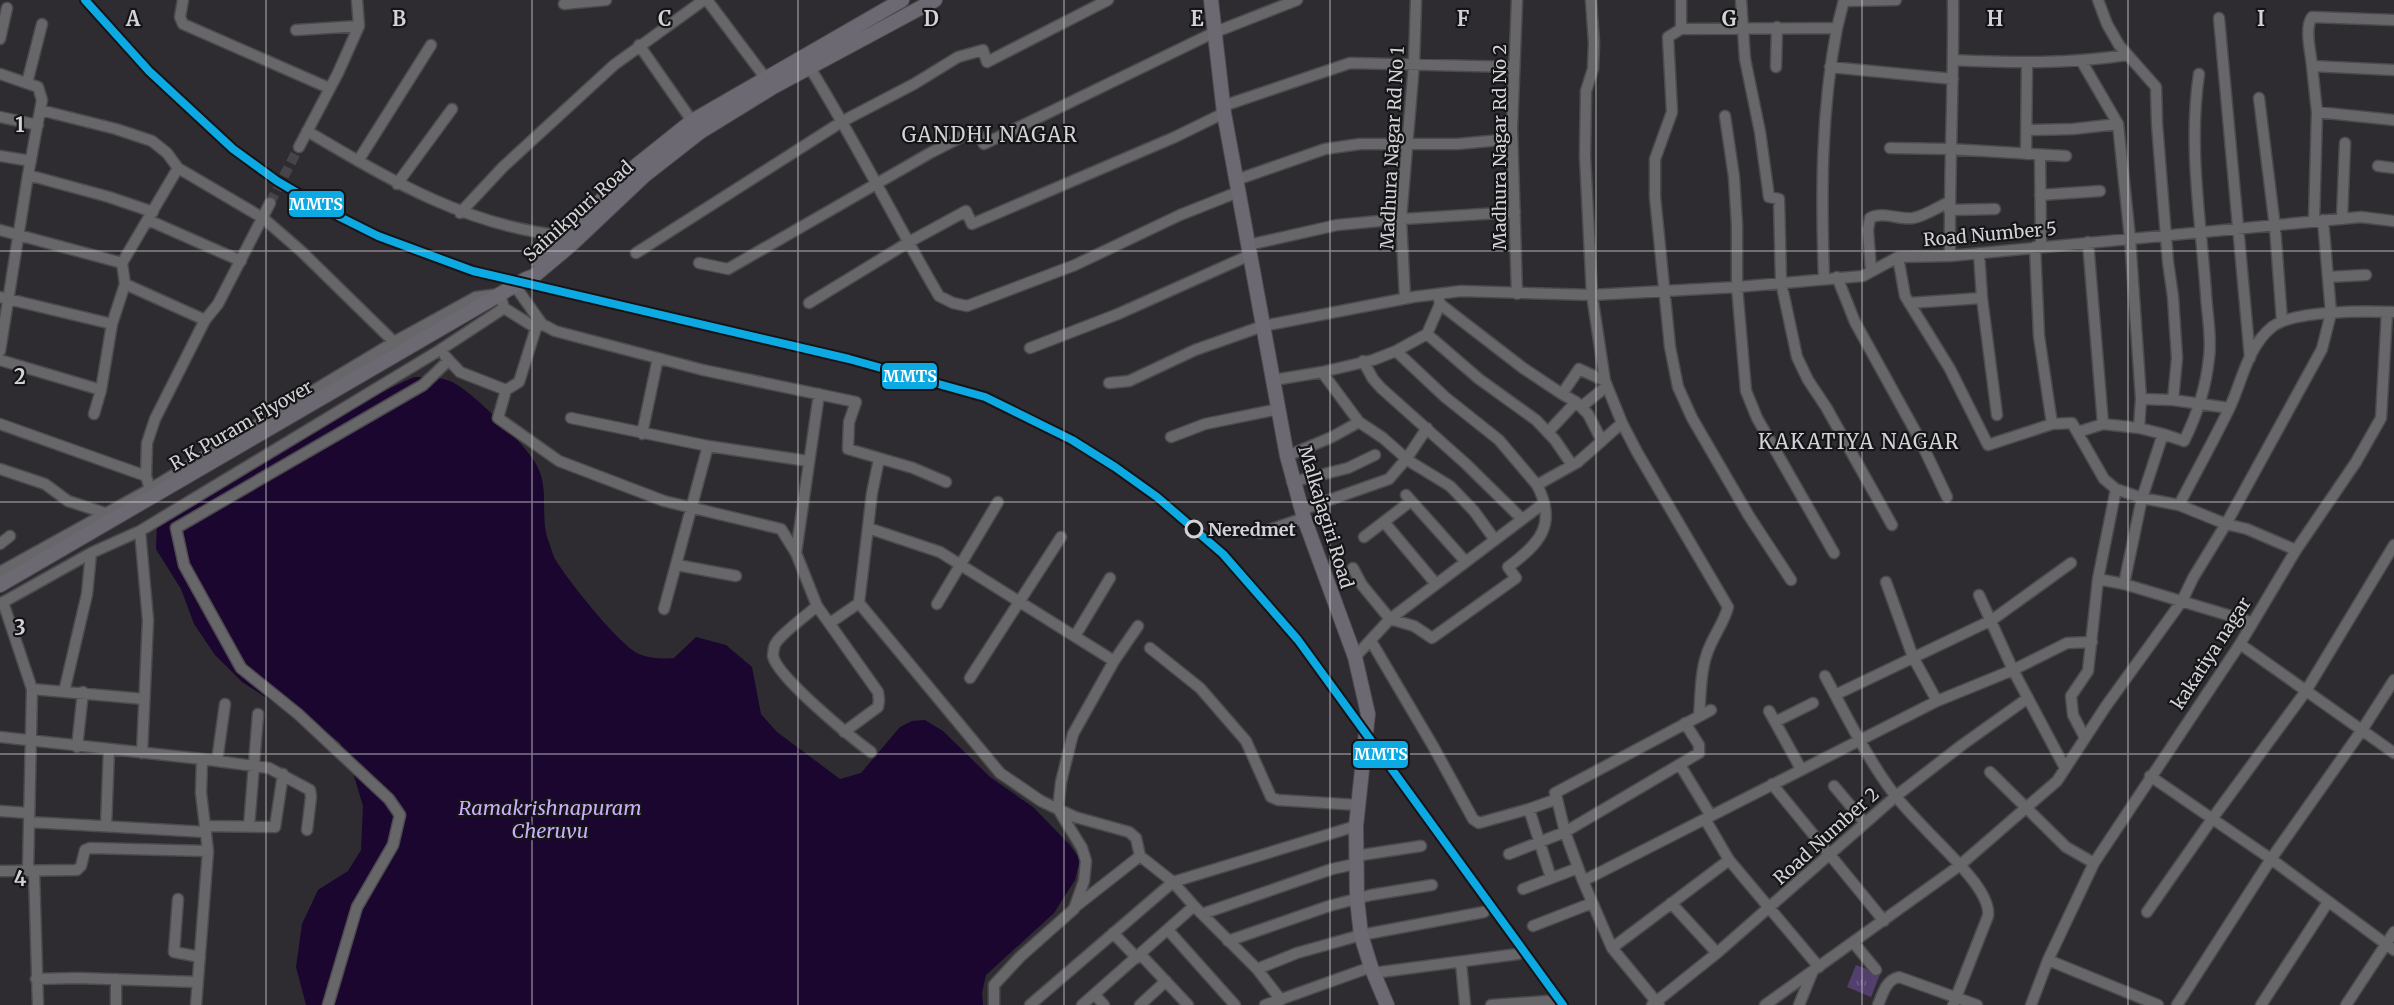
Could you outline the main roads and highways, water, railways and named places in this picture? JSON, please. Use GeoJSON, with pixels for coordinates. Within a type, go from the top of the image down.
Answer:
{"type":"FeatureCollection","features":[{"type":"Feature","properties":{"kind":"main road","name":"Sainikpuri Road"},"geometry":{"type":"LineString","coordinates":[[520,283],[534,276],[572,244],[654,167],[700,132],[769,82],[902,0]]}},
{"type":"Feature","properties":{"kind":"main road","name":"Sainikpuri Road"},"geometry":{"type":"LineString","coordinates":[[520,283],[637,165],[692,121],[769,82],[810,68],[901,16],[935,0]]}},
{"type":"Feature","properties":{"kind":"main road","name":"Malkajagiri Road"},"geometry":{"type":"LineString","coordinates":[[1211,0],[1223,109],[1292,482],[1354,657],[1368,714],[1356,826],[1357,898],[1361,935],[1372,970],[1387,1005]]}},
{"type":"Feature","properties":{"kind":"main road","name":"R K Puram Flyover"},"geometry":{"type":"LineString","coordinates":[[0,585],[482,305],[502,301],[520,283]]}},
{"type":"Feature","properties":{"kind":"water","name":"Ramakrishnapuram Cheruvu"},"geometry":{"type":"Polygon","coordinates":[[[414,377],[441,378],[459,386],[485,407],[525,449],[542,478],[545,529],[555,559],[594,611],[630,648],[643,656],[674,658],[696,637],[726,645],[752,667],[761,714],[777,732],[840,779],[861,773],[900,727],[912,721],[925,720],[943,731],[990,777],[1033,807],[1069,844],[1080,859],[1075,880],[1054,913],[986,975],[982,993],[983,1005],[306,1005],[296,967],[302,924],[318,890],[348,871],[361,850],[363,806],[351,766],[340,743],[320,727],[289,712],[242,682],[215,655],[194,624],[181,589],[156,549],[157,522],[354,405],[414,377]]]}},
{"type":"Feature","properties":{"kind":"tunnel"},"geometry":{"type":"LineString","coordinates":[[270,203],[299,147]]}},
{"type":"Feature","properties":{"kind":"place","name":"Neredmet"},"geometry":{"type":"Point","coordinates":[1194,529]}},
{"type":"Feature","properties":{"kind":"district","name":"GANDHI NAGAR"},"geometry":{"type":"Point","coordinates":[990,134]}},
{"type":"Feature","properties":{"kind":"district","name":"KAKATIYA NAGAR"},"geometry":{"type":"Point","coordinates":[1859,441]}}]}
